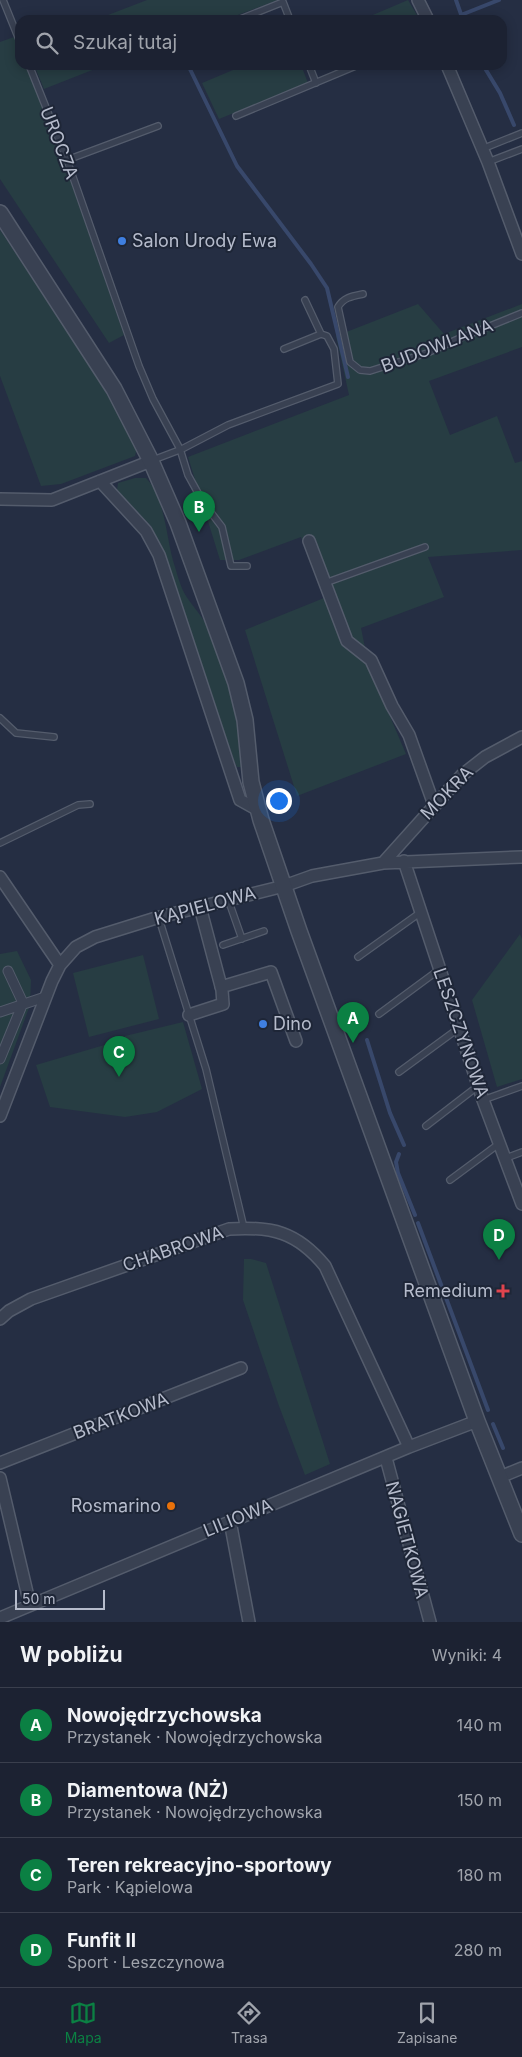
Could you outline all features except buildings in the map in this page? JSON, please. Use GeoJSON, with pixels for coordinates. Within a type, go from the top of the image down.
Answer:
{"type":"FeatureCollection","features":[{"type":"Feature","properties":{"kind":"street"},"geometry":{"type":"LineString","coordinates":[[418,0],[426,15]]}},
{"type":"Feature","properties":{"kind":"street"},"geometry":{"type":"LineString","coordinates":[[449,70],[488,162],[522,254]]}},
{"type":"Feature","properties":{"kind":"street"},"geometry":{"type":"LineString","coordinates":[[0,213],[98,364],[128,414],[151,461],[194,565],[236,682],[245,720],[251,782],[258,810],[478,1421],[522,1534]]}},
{"type":"Feature","properties":{"kind":"street"},"geometry":{"type":"LineString","coordinates":[[0,498],[52,500],[151,461]]}},
{"type":"Feature","properties":{"kind":"street"},"geometry":{"type":"LineString","coordinates":[[100,481],[146,531],[159,555],[240,800],[258,810]]}},
{"type":"Feature","properties":{"kind":"street"},"geometry":{"type":"LineString","coordinates":[[309,541],[347,641],[371,660],[392,706],[409,736],[434,805]]}},
{"type":"Feature","properties":{"kind":"street","name":"MOKRA"},"geometry":{"type":"LineString","coordinates":[[383,863],[465,772],[485,757],[522,738]]}},
{"type":"Feature","properties":{"kind":"street","name":"KĄPIELOWA"},"geometry":{"type":"LineString","coordinates":[[1,1110],[45,997],[60,965],[76,948],[95,937],[156,918],[284,886],[322,874],[404,861],[522,857]]}},
{"type":"Feature","properties":{"kind":"street","name":"LESZCZYNOWA"},"geometry":{"type":"LineString","coordinates":[[404,861],[478,1086],[522,1204]]}},
{"type":"Feature","properties":{"kind":"street"},"geometry":{"type":"LineString","coordinates":[[0,877],[60,965]]}},
{"type":"Feature","properties":{"kind":"street"},"geometry":{"type":"LineString","coordinates":[[189,1015],[223,1004],[221,987],[200,907]]}},
{"type":"Feature","properties":{"kind":"street"},"geometry":{"type":"LineString","coordinates":[[0,1059],[23,1003],[8,971]]}},
{"type":"Feature","properties":{"kind":"street"},"geometry":{"type":"LineString","coordinates":[[221,987],[271,972],[296,1041]]}},
{"type":"Feature","properties":{"kind":"street"},"geometry":{"type":"LineString","coordinates":[[0,1012],[45,997]]}},
{"type":"Feature","properties":{"kind":"street","name":"CHABROWA"},"geometry":{"type":"LineString","coordinates":[[0,1319],[9,1311],[31,1299],[229,1229],[274,1230],[296,1239],[313,1251],[325,1266],[409,1447]]}},
{"type":"Feature","properties":{"kind":"street","name":"BRATKOWA"},"geometry":{"type":"LineString","coordinates":[[0,1463],[242,1368]]}},
{"type":"Feature","properties":{"kind":"street","name":"LILIOWA"},"geometry":{"type":"LineString","coordinates":[[0,1618],[409,1447],[478,1421]]}},
{"type":"Feature","properties":{"kind":"street","name":"NAGIETKOWA"},"geometry":{"type":"LineString","coordinates":[[386,1458],[430,1622]]}},
{"type":"Feature","properties":{"kind":"street"},"geometry":{"type":"LineString","coordinates":[[500,1477],[522,1468]]}},
{"type":"Feature","properties":{"kind":"street"},"geometry":{"type":"LineString","coordinates":[[0,1478],[30,1605]]}},
{"type":"Feature","properties":{"kind":"street"},"geometry":{"type":"LineString","coordinates":[[230,1521],[249,1622]]}},
{"type":"Feature","properties":{"kind":"lane"},"geometry":{"type":"LineString","coordinates":[[3,0],[15,30]]}},
{"type":"Feature","properties":{"kind":"lane"},"geometry":{"type":"LineString","coordinates":[[250,15],[283,2],[288,15]]}},
{"type":"Feature","properties":{"kind":"lane"},"geometry":{"type":"LineString","coordinates":[[0,11],[6,8]]}},
{"type":"Feature","properties":{"kind":"lane","name":"UROCZA"},"geometry":{"type":"LineString","coordinates":[[31,70],[67,160],[139,366],[153,399],[180,449],[188,475],[203,502],[222,527],[230,566],[247,566]]}},
{"type":"Feature","properties":{"kind":"lane"},"geometry":{"type":"LineString","coordinates":[[310,70],[316,83]]}},
{"type":"Feature","properties":{"kind":"lane"},"geometry":{"type":"LineString","coordinates":[[236,116],[346,70]]}},
{"type":"Feature","properties":{"kind":"lane"},"geometry":{"type":"LineString","coordinates":[[67,160],[158,126]]}},
{"type":"Feature","properties":{"kind":"lane"},"geometry":{"type":"LineString","coordinates":[[482,149],[522,133]]}},
{"type":"Feature","properties":{"kind":"lane"},"geometry":{"type":"LineString","coordinates":[[488,162],[522,149]]}},
{"type":"Feature","properties":{"kind":"lane","name":"BUDOWLANA"},"geometry":{"type":"LineString","coordinates":[[363,294],[348,297],[341,301],[338,307],[350,362],[360,370],[370,371],[406,361],[522,313]]}},
{"type":"Feature","properties":{"kind":"lane"},"geometry":{"type":"LineString","coordinates":[[305,300],[321,334]]}},
{"type":"Feature","properties":{"kind":"lane"},"geometry":{"type":"LineString","coordinates":[[151,461],[228,425],[338,384],[334,349],[327,336],[321,334],[284,349]]}},
{"type":"Feature","properties":{"kind":"lane"},"geometry":{"type":"LineString","coordinates":[[325,583],[425,547]]}},
{"type":"Feature","properties":{"kind":"lane"},"geometry":{"type":"LineString","coordinates":[[0,718],[16,733],[54,737]]}},
{"type":"Feature","properties":{"kind":"lane"},"geometry":{"type":"LineString","coordinates":[[0,842],[78,805],[90,804]]}},
{"type":"Feature","properties":{"kind":"lane"},"geometry":{"type":"LineString","coordinates":[[228,899],[242,939]]}},
{"type":"Feature","properties":{"kind":"lane"},"geometry":{"type":"LineString","coordinates":[[358,957],[420,912]]}},
{"type":"Feature","properties":{"kind":"lane"},"geometry":{"type":"LineString","coordinates":[[156,918],[161,925],[208,1077],[244,1228]]}},
{"type":"Feature","properties":{"kind":"lane"},"geometry":{"type":"LineString","coordinates":[[222,946],[264,931]]}},
{"type":"Feature","properties":{"kind":"lane"},"geometry":{"type":"LineString","coordinates":[[379,1014],[440,969]]}},
{"type":"Feature","properties":{"kind":"lane"},"geometry":{"type":"LineString","coordinates":[[399,1072],[459,1028]]}},
{"type":"Feature","properties":{"kind":"lane"},"geometry":{"type":"LineString","coordinates":[[426,1126],[478,1086]]}},
{"type":"Feature","properties":{"kind":"lane"},"geometry":{"type":"LineString","coordinates":[[483,1100],[522,1086]]}},
{"type":"Feature","properties":{"kind":"lane"},"geometry":{"type":"LineString","coordinates":[[450,1180],[500,1143]]}},
{"type":"Feature","properties":{"kind":"lane"},"geometry":{"type":"LineString","coordinates":[[506,1158],[522,1152]]}},
{"type":"Feature","properties":{"kind":"green space"},"geometry":{"type":"Polygon","coordinates":[[[147,0],[278,0],[238,15],[108,15],[147,0]]]}},
{"type":"Feature","properties":{"kind":"green space"},"geometry":{"type":"Polygon","coordinates":[[[408,0],[417,15],[373,15],[408,0]]]}},
{"type":"Feature","properties":{"kind":"green space"},"geometry":{"type":"Polygon","coordinates":[[[14,37],[15,70],[28,70],[56,139],[124,335],[109,343],[0,179],[0,42],[14,37]]]}},
{"type":"Feature","properties":{"kind":"green space"},"geometry":{"type":"Polygon","coordinates":[[[36,70],[92,70],[44,89],[36,70]]]}},
{"type":"Feature","properties":{"kind":"green space"},"geometry":{"type":"Polygon","coordinates":[[[233,70],[303,70],[308,83],[219,119],[202,83],[233,70]]]}},
{"type":"Feature","properties":{"kind":"green space"},"geometry":{"type":"Polygon","coordinates":[[[0,230],[89,363],[134,441],[137,448],[135,456],[61,484],[41,486],[0,376],[0,230]]]}},
{"type":"Feature","properties":{"kind":"green space"},"geometry":{"type":"Polygon","coordinates":[[[418,304],[444,334],[522,304],[522,347],[429,381],[450,435],[497,416],[515,463],[522,461],[522,550],[428,557],[444,597],[361,628],[369,667],[406,754],[297,796],[245,630],[324,598],[301,537],[239,560],[220,560],[188,457],[349,395],[336,336],[418,304]]]}},
{"type":"Feature","properties":{"kind":"green space"},"geometry":{"type":"Polygon","coordinates":[[[135,478],[146,478],[153,486],[162,508],[172,557],[181,586],[208,626],[218,647],[229,680],[237,714],[244,767],[237,767],[235,763],[159,543],[151,526],[117,490],[118,483],[135,478]]]}},
{"type":"Feature","properties":{"kind":"green space"},"geometry":{"type":"Polygon","coordinates":[[[520,934],[522,939],[522,1079],[497,1087],[472,1000],[520,934]]]}},
{"type":"Feature","properties":{"kind":"green space"},"geometry":{"type":"Polygon","coordinates":[[[17,951],[31,980],[30,1005],[0,1087],[0,954],[17,951]]]}},
{"type":"Feature","properties":{"kind":"green space"},"geometry":{"type":"Polygon","coordinates":[[[143,955],[159,1019],[89,1037],[73,973],[143,955]]]}},
{"type":"Feature","properties":{"kind":"green space"},"geometry":{"type":"Polygon","coordinates":[[[183,1022],[202,1089],[157,1112],[125,1117],[50,1107],[36,1065],[125,1039],[125,1036],[183,1022]]]}},
{"type":"Feature","properties":{"kind":"green space"},"geometry":{"type":"Polygon","coordinates":[[[244,1259],[266,1263],[330,1464],[305,1475],[243,1300],[244,1259]]]}},
{"type":"Feature","properties":{"kind":"waterway"},"geometry":{"type":"LineString","coordinates":[[456,0],[461,15]]}},
{"type":"Feature","properties":{"kind":"waterway"},"geometry":{"type":"LineString","coordinates":[[461,15],[499,0]]}},
{"type":"Feature","properties":{"kind":"waterway"},"geometry":{"type":"LineString","coordinates":[[190,70],[237,166],[327,288],[348,377]]}},
{"type":"Feature","properties":{"kind":"waterway"},"geometry":{"type":"LineString","coordinates":[[486,70],[500,93],[514,125]]}},
{"type":"Feature","properties":{"kind":"waterway"},"geometry":{"type":"LineString","coordinates":[[367,1040],[390,1113],[404,1145]]}},
{"type":"Feature","properties":{"kind":"waterway"},"geometry":{"type":"LineString","coordinates":[[399,1154],[396,1162],[398,1173],[415,1215]]}},
{"type":"Feature","properties":{"kind":"waterway"},"geometry":{"type":"LineString","coordinates":[[418,1223],[488,1410]]}},
{"type":"Feature","properties":{"kind":"waterway"},"geometry":{"type":"LineString","coordinates":[[493,1424],[503,1448]]}},
{"type":"Feature","properties":{"kind":"place","name":"Salon Urody Ewa"},"geometry":{"type":"Point","coordinates":[122,241]}},
{"type":"Feature","properties":{"kind":"place","name":"Diamentowa (NŻ)"},"geometry":{"type":"Point","coordinates":[199,532]}},
{"type":"Feature","properties":{"kind":"place","name":"Dino"},"geometry":{"type":"Point","coordinates":[263,1024]}},
{"type":"Feature","properties":{"kind":"place","name":"Nowojędrzychowska"},"geometry":{"type":"Point","coordinates":[353,1043]}},
{"type":"Feature","properties":{"kind":"place","name":"Teren rekreacyjno-sportowy"},"geometry":{"type":"Point","coordinates":[119,1077]}},
{"type":"Feature","properties":{"kind":"place","name":"Funfit II"},"geometry":{"type":"Point","coordinates":[499,1260]}},
{"type":"Feature","properties":{"kind":"place","name":"Remedium"},"geometry":{"type":"Point","coordinates":[503,1291]}},
{"type":"Feature","properties":{"kind":"place","name":"Rosmarino"},"geometry":{"type":"Point","coordinates":[171,1506]}}]}
